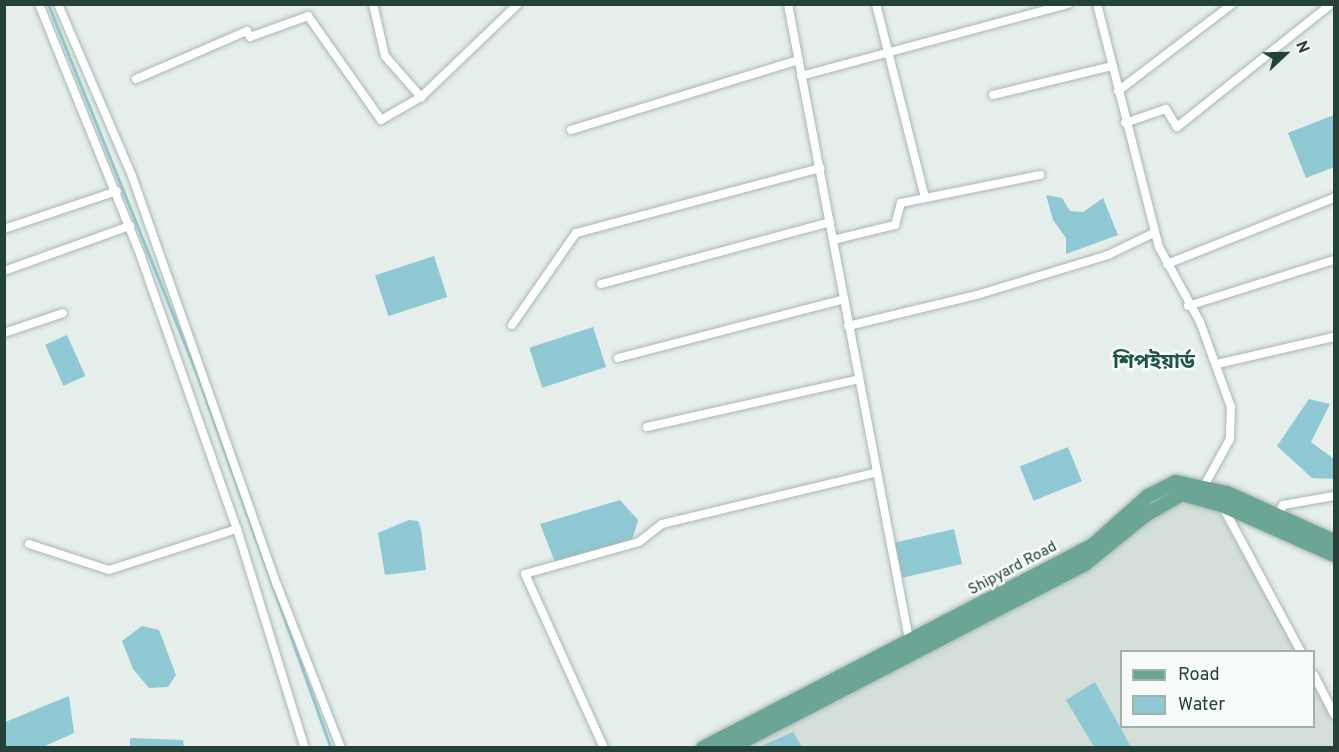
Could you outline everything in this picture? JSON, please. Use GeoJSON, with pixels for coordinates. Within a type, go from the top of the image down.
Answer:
{"type":"FeatureCollection","features":[{"type":"Feature","properties":{"kind":"main road","name":"Shipyard Road"},"geometry":{"type":"LineString","coordinates":[[730,747],[1093,545],[1161,488],[1176,482],[1204,486],[1335,541]]}},
{"type":"Feature","properties":{"kind":"main road","name":"Shipyard Road"},"geometry":{"type":"LineString","coordinates":[[703,747],[1085,564],[1144,516],[1182,494],[1222,505]]}},
{"type":"Feature","properties":{"kind":"main road"},"geometry":{"type":"LineString","coordinates":[[1222,505],[1335,555]]}},
{"type":"Feature","properties":{"kind":"street"},"geometry":{"type":"LineString","coordinates":[[39,4],[130,226],[237,529],[305,747]]}},
{"type":"Feature","properties":{"kind":"street"},"geometry":{"type":"LineString","coordinates":[[58,4],[132,176],[211,386],[277,585],[341,747]]}},
{"type":"Feature","properties":{"kind":"street"},"geometry":{"type":"LineString","coordinates":[[373,4],[385,56],[421,97]]}},
{"type":"Feature","properties":{"kind":"street"},"geometry":{"type":"LineString","coordinates":[[136,79],[247,31],[250,37],[308,16],[381,120],[421,97],[518,4]]}},
{"type":"Feature","properties":{"kind":"street"},"geometry":{"type":"LineString","coordinates":[[788,4],[844,299],[855,380],[911,648]]}},
{"type":"Feature","properties":{"kind":"street"},"geometry":{"type":"LineString","coordinates":[[876,4],[885,53],[925,197]]}},
{"type":"Feature","properties":{"kind":"street"},"geometry":{"type":"LineString","coordinates":[[801,76],[885,53],[920,48],[1068,4]]}},
{"type":"Feature","properties":{"kind":"street"},"geometry":{"type":"LineString","coordinates":[[1097,4],[1154,233],[1217,364],[1232,407],[1232,428],[1204,486]]}},
{"type":"Feature","properties":{"kind":"street"},"geometry":{"type":"LineString","coordinates":[[1118,91],[1232,4]]}},
{"type":"Feature","properties":{"kind":"street"},"geometry":{"type":"LineString","coordinates":[[1125,123],[1166,110],[1177,127],[1331,4]]}},
{"type":"Feature","properties":{"kind":"street"},"geometry":{"type":"LineString","coordinates":[[571,130],[798,60]]}},
{"type":"Feature","properties":{"kind":"street"},"geometry":{"type":"LineString","coordinates":[[993,95],[1112,66]]}},
{"type":"Feature","properties":{"kind":"street"},"geometry":{"type":"LineString","coordinates":[[512,326],[576,233],[820,168]]}},
{"type":"Feature","properties":{"kind":"street"},"geometry":{"type":"LineString","coordinates":[[833,240],[895,225],[901,202],[1040,175]]}},
{"type":"Feature","properties":{"kind":"street"},"geometry":{"type":"LineString","coordinates":[[4,229],[117,191]]}},
{"type":"Feature","properties":{"kind":"street"},"geometry":{"type":"LineString","coordinates":[[1167,264],[1335,198]]}},
{"type":"Feature","properties":{"kind":"street"},"geometry":{"type":"LineString","coordinates":[[601,284],[830,222]]}},
{"type":"Feature","properties":{"kind":"street"},"geometry":{"type":"LineString","coordinates":[[4,271],[130,226]]}},
{"type":"Feature","properties":{"kind":"street"},"geometry":{"type":"LineString","coordinates":[[848,326],[980,294],[1108,255],[1154,233]]}},
{"type":"Feature","properties":{"kind":"street"},"geometry":{"type":"LineString","coordinates":[[1188,306],[1335,260]]}},
{"type":"Feature","properties":{"kind":"street"},"geometry":{"type":"LineString","coordinates":[[618,358],[844,299]]}},
{"type":"Feature","properties":{"kind":"street"},"geometry":{"type":"LineString","coordinates":[[4,333],[63,313]]}},
{"type":"Feature","properties":{"kind":"street"},"geometry":{"type":"LineString","coordinates":[[1217,364],[1335,337]]}},
{"type":"Feature","properties":{"kind":"street"},"geometry":{"type":"LineString","coordinates":[[647,428],[855,380]]}},
{"type":"Feature","properties":{"kind":"street"},"geometry":{"type":"LineString","coordinates":[[604,747],[525,574],[639,542],[662,524],[875,473]]}},
{"type":"Feature","properties":{"kind":"street"},"geometry":{"type":"LineString","coordinates":[[1277,517],[1283,506],[1335,496]]}},
{"type":"Feature","properties":{"kind":"street"},"geometry":{"type":"LineString","coordinates":[[1222,505],[1299,650]]}},
{"type":"Feature","properties":{"kind":"street"},"geometry":{"type":"LineString","coordinates":[[29,544],[109,570],[237,529]]}},
{"type":"Feature","properties":{"kind":"street"},"geometry":{"type":"LineString","coordinates":[[1315,677],[1335,714]]}},
{"type":"Feature","properties":{"kind":"shaded area"},"geometry":{"type":"Polygon","coordinates":[[[1182,500],[1217,508],[1297,650],[1120,650],[1120,728],[1315,728],[1315,683],[1334,719],[1334,748],[743,748],[1095,565],[1152,516],[1182,500]]]}},
{"type":"Feature","properties":{"kind":"water"},"geometry":{"type":"Polygon","coordinates":[[[1334,115],[1334,167],[1306,178],[1288,133],[1334,115]]]}},
{"type":"Feature","properties":{"kind":"water"},"geometry":{"type":"Polygon","coordinates":[[[1046,195],[1062,198],[1070,211],[1083,212],[1103,198],[1118,235],[1066,254],[1066,238],[1053,220],[1046,195]]]}},
{"type":"Feature","properties":{"kind":"water"},"geometry":{"type":"Polygon","coordinates":[[[434,256],[447,297],[388,316],[375,275],[434,256]]]}},
{"type":"Feature","properties":{"kind":"water"},"geometry":{"type":"Polygon","coordinates":[[[593,327],[606,367],[542,388],[529,348],[593,327]]]}},
{"type":"Feature","properties":{"kind":"water"},"geometry":{"type":"Polygon","coordinates":[[[67,335],[85,376],[63,386],[45,345],[67,335]]]}},
{"type":"Feature","properties":{"kind":"water"},"geometry":{"type":"Polygon","coordinates":[[[1309,399],[1330,404],[1311,442],[1334,459],[1334,479],[1312,478],[1277,446],[1309,399]]]}},
{"type":"Feature","properties":{"kind":"water"},"geometry":{"type":"Polygon","coordinates":[[[1068,447],[1082,481],[1034,501],[1020,466],[1068,447]]]}},
{"type":"Feature","properties":{"kind":"water"},"geometry":{"type":"Polygon","coordinates":[[[620,500],[638,520],[632,540],[555,562],[540,524],[620,500]]]}},
{"type":"Feature","properties":{"kind":"water"},"geometry":{"type":"Polygon","coordinates":[[[409,520],[418,521],[421,529],[426,570],[385,575],[378,533],[409,520]]]}},
{"type":"Feature","properties":{"kind":"water"},"geometry":{"type":"Polygon","coordinates":[[[954,529],[962,564],[903,578],[895,543],[954,529]]]}},
{"type":"Feature","properties":{"kind":"water"},"geometry":{"type":"Polygon","coordinates":[[[142,626],[159,630],[176,675],[168,687],[149,688],[133,669],[122,641],[142,626]]]}},
{"type":"Feature","properties":{"kind":"water"},"geometry":{"type":"Polygon","coordinates":[[[1095,682],[1131,747],[1094,747],[1066,700],[1095,682]]]}},
{"type":"Feature","properties":{"kind":"water"},"geometry":{"type":"Polygon","coordinates":[[[69,696],[74,733],[43,747],[5,747],[5,722],[69,696]]]}},
{"type":"Feature","properties":{"kind":"water"},"geometry":{"type":"Polygon","coordinates":[[[793,732],[802,747],[759,747],[793,732]]]}},
{"type":"Feature","properties":{"kind":"water"},"geometry":{"type":"Polygon","coordinates":[[[130,738],[183,740],[184,747],[130,747],[130,738]]]}},
{"type":"Feature","properties":{"kind":"waterway"},"geometry":{"type":"LineString","coordinates":[[48,4],[195,369],[331,748]]}},
{"type":"Feature","properties":{"kind":"district","name":"শিপইয়ার্ড"},"geometry":{"type":"Point","coordinates":[1154,363]}}]}
